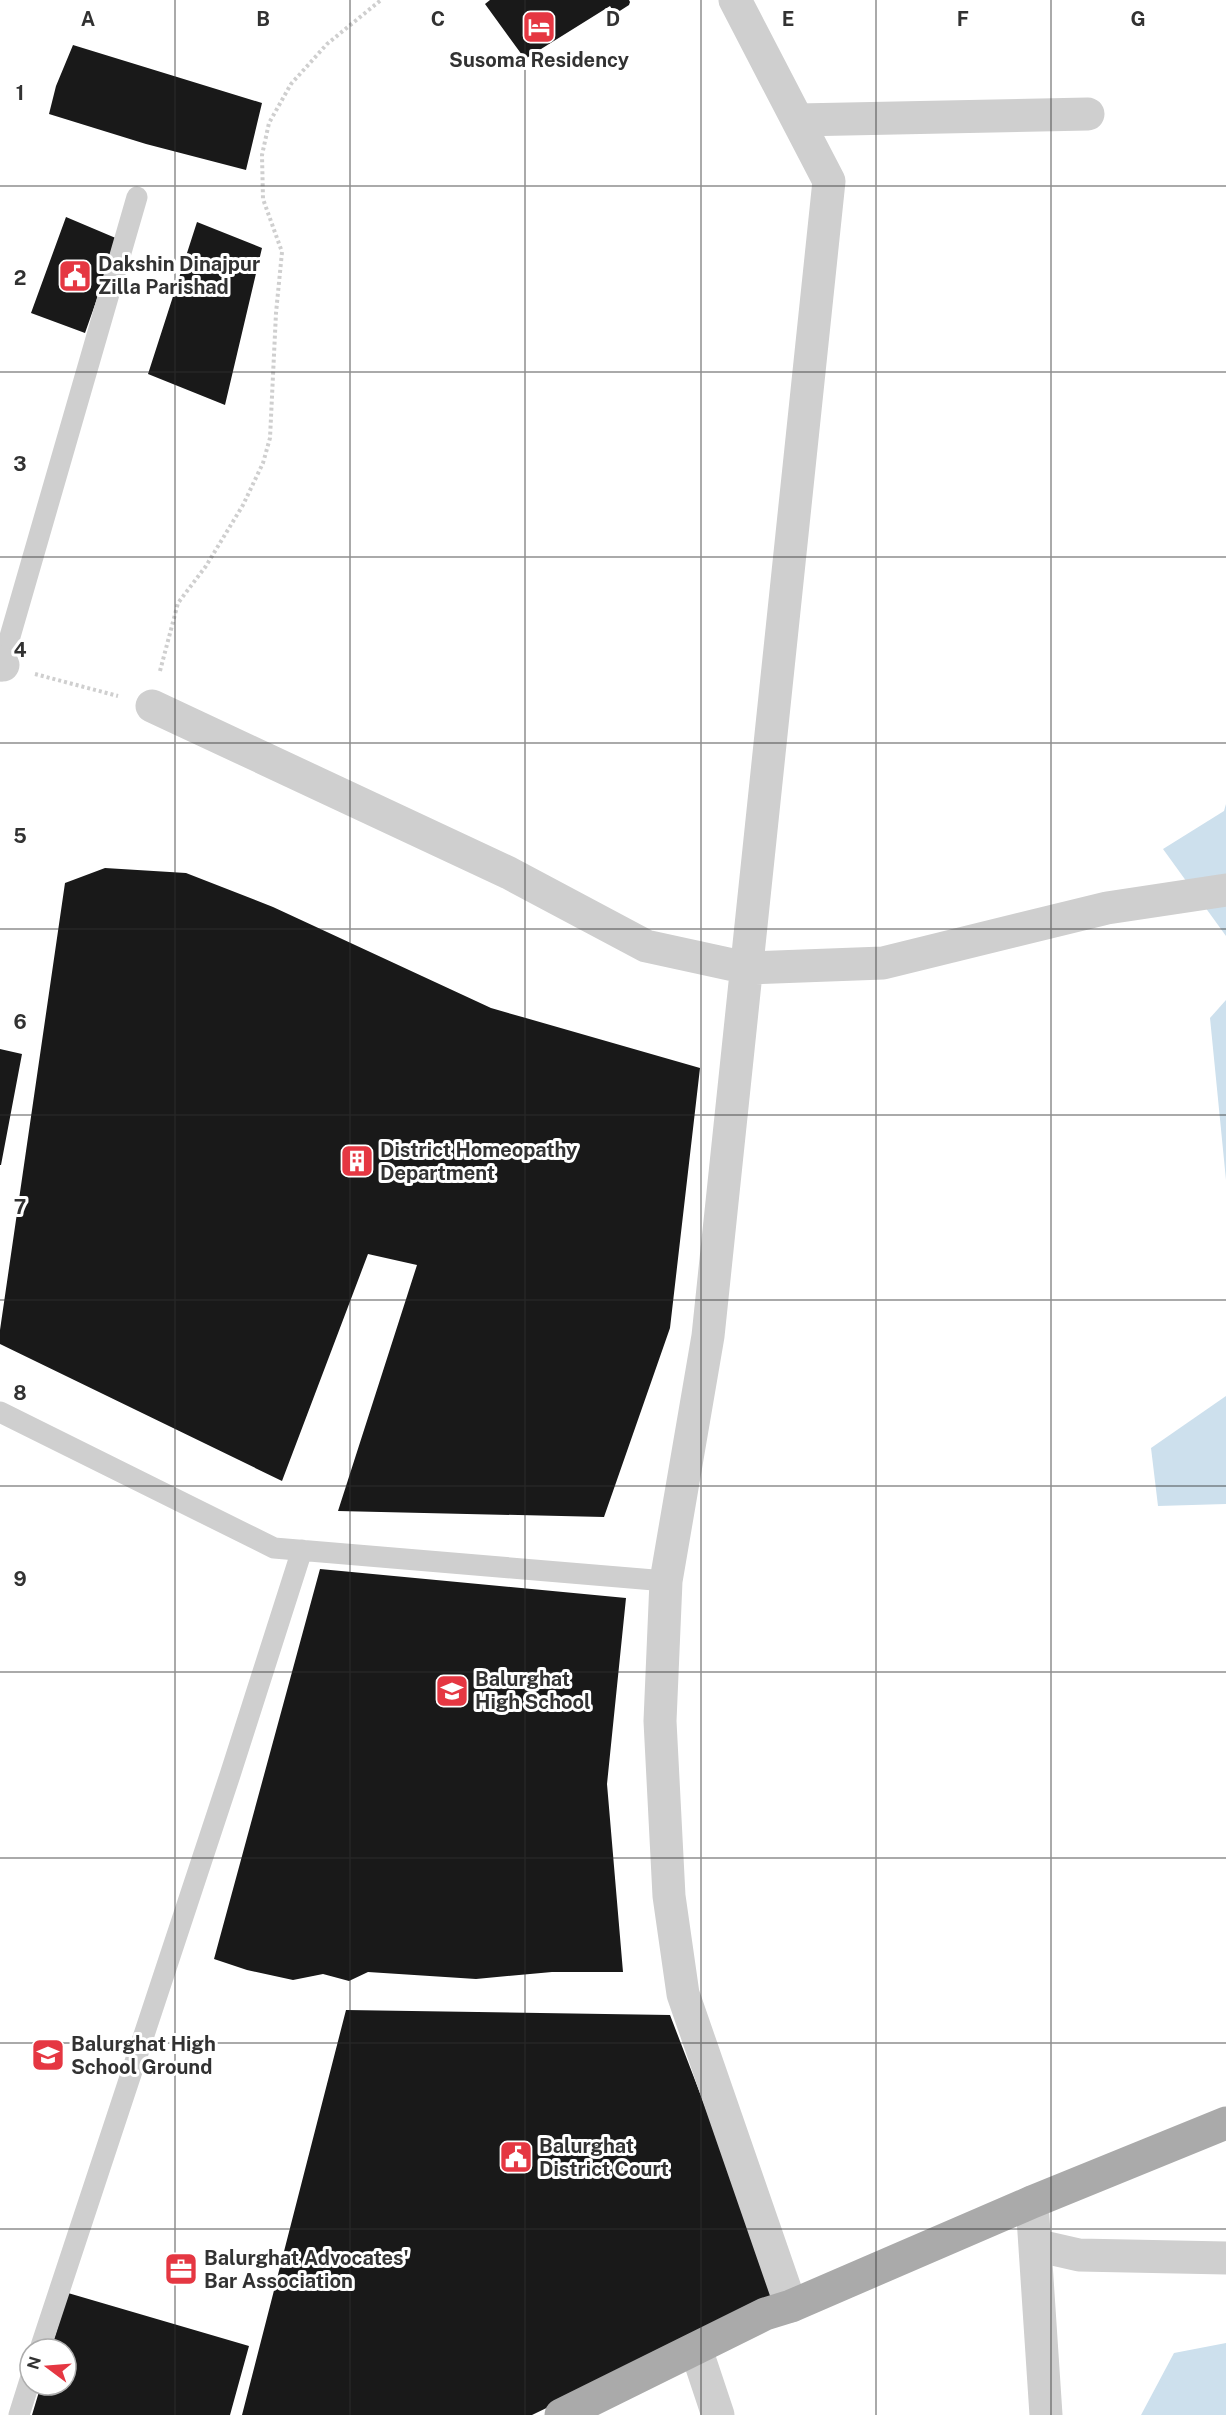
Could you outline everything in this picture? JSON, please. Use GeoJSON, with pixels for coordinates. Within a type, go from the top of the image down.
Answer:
{"type":"FeatureCollection","features":[{"type":"Feature","properties":{"kind":"main road"},"geometry":{"type":"LineString","coordinates":[[561,2415],[765,2314],[791,2306],[1032,2202],[1226,2123]]}},
{"type":"Feature","properties":{"kind":"street"},"geometry":{"type":"LineString","coordinates":[[735,0],[829,182],[708,1336],[666,1581],[660,1721],[669,1896],[683,1994],[791,2306]]}},
{"type":"Feature","properties":{"kind":"street"},"geometry":{"type":"LineString","coordinates":[[798,120],[1088,114]]}},
{"type":"Feature","properties":{"kind":"street"},"geometry":{"type":"LineString","coordinates":[[152,706],[508,873],[646,946],[747,968],[883,963],[1107,908],[1226,890]]}},
{"type":"Feature","properties":{"kind":"street"},"geometry":{"type":"LineString","coordinates":[[1032,2202],[1046,2415]]}},
{"type":"Feature","properties":{"kind":"street"},"geometry":{"type":"LineString","coordinates":[[1035,2245],[1078,2255],[1226,2258]]}},
{"type":"Feature","properties":{"kind":"street"},"geometry":{"type":"LineString","coordinates":[[696,2349],[718,2415]]}},
{"type":"Feature","properties":{"kind":"lane"},"geometry":{"type":"LineString","coordinates":[[1,666],[137,197]]}},
{"type":"Feature","properties":{"kind":"lane"},"geometry":{"type":"LineString","coordinates":[[0,1412],[274,1548],[666,1581]]}},
{"type":"Feature","properties":{"kind":"lane"},"geometry":{"type":"LineString","coordinates":[[44,2337],[302,1550]]}},
{"type":"Feature","properties":{"kind":"lane"},"geometry":{"type":"LineString","coordinates":[[19,2415],[25,2397]]}},
{"type":"Feature","properties":{"kind":"path"},"geometry":{"type":"LineString","coordinates":[[1,666],[152,706],[167,637],[178,603],[206,566],[243,505],[263,464],[270,438],[276,313],[282,252],[262,199],[262,155],[269,123],[291,84],[327,44],[381,0]]}},
{"type":"Feature","properties":{"kind":"water"},"geometry":{"type":"Polygon","coordinates":[[[1226,804],[1226,936],[1163,849],[1224,811],[1226,804]]]}},
{"type":"Feature","properties":{"kind":"water"},"geometry":{"type":"Polygon","coordinates":[[[1226,1000],[1226,1180],[1210,1018],[1226,1000]]]}},
{"type":"Feature","properties":{"kind":"water"},"geometry":{"type":"Polygon","coordinates":[[[1226,1396],[1226,1504],[1158,1506],[1151,1448],[1226,1396]]]}},
{"type":"Feature","properties":{"kind":"water"},"geometry":{"type":"Polygon","coordinates":[[[1226,2343],[1226,2415],[1141,2415],[1174,2353],[1226,2343]]]}},
{"type":"Feature","properties":{"kind":"building","name":"Susoma Residency"},"geometry":{"type":"Polygon","coordinates":[[[490,0],[629,0],[630,2],[615,14],[610,6],[525,59],[485,4],[490,0]]]}},
{"type":"Feature","properties":{"kind":"building"},"geometry":{"type":"Polygon","coordinates":[[[73,45],[262,103],[246,170],[146,144],[49,114],[56,86],[73,45]]]}},
{"type":"Feature","properties":{"kind":"building","name":"Dakshin Dinajpur Zilla Parishad"},"geometry":{"type":"Polygon","coordinates":[[[66,217],[118,239],[85,333],[31,313],[66,217]]]}},
{"type":"Feature","properties":{"kind":"building"},"geometry":{"type":"Polygon","coordinates":[[[197,222],[262,248],[225,405],[148,374],[197,222]]]}},
{"type":"Feature","properties":{"kind":"building","name":"District Homeopathy Department"},"geometry":{"type":"Polygon","coordinates":[[[105,868],[186,873],[273,907],[491,1008],[700,1068],[670,1328],[604,1517],[338,1511],[417,1265],[368,1254],[282,1481],[0,1344],[0,1330],[65,883],[105,868]]]}},
{"type":"Feature","properties":{"kind":"building"},"geometry":{"type":"Polygon","coordinates":[[[0,1049],[22,1054],[1,1165],[0,1165],[0,1049]]]}},
{"type":"Feature","properties":{"kind":"building","name":"Balurghat High School"},"geometry":{"type":"Polygon","coordinates":[[[320,1569],[626,1598],[607,1784],[623,1972],[552,1972],[476,1979],[368,1972],[349,1981],[323,1974],[293,1980],[247,1970],[214,1959],[320,1569]]]}},
{"type":"Feature","properties":{"kind":"building","name":"Balurghat District Court"},"geometry":{"type":"Polygon","coordinates":[[[346,2010],[670,2015],[779,2299],[532,2415],[242,2415],[346,2010]]]}},
{"type":"Feature","properties":{"kind":"building"},"geometry":{"type":"Polygon","coordinates":[[[68,2293],[249,2346],[230,2415],[32,2415],[37,2397],[78,2397],[78,2337],[55,2337],[68,2293]]]}},
{"type":"Feature","properties":{"kind":"place","name":"Susoma Residency"},"geometry":{"type":"Point","coordinates":[539,27]}},
{"type":"Feature","properties":{"kind":"place","name":"Dakshin Dinajpur Zilla Parishad"},"geometry":{"type":"Point","coordinates":[75,276]}},
{"type":"Feature","properties":{"kind":"place","name":"District Homeopathy Department"},"geometry":{"type":"Point","coordinates":[357,1161]}},
{"type":"Feature","properties":{"kind":"place","name":"Balurghat High School"},"geometry":{"type":"Point","coordinates":[452,1691]}},
{"type":"Feature","properties":{"kind":"place","name":"Balurghat High School Ground"},"geometry":{"type":"Point","coordinates":[48,2055]}},
{"type":"Feature","properties":{"kind":"place","name":"Balurghat District Court"},"geometry":{"type":"Point","coordinates":[516,2157]}},
{"type":"Feature","properties":{"kind":"place","name":"Balurghat Advocates' Bar Association"},"geometry":{"type":"Point","coordinates":[181,2269]}}]}
